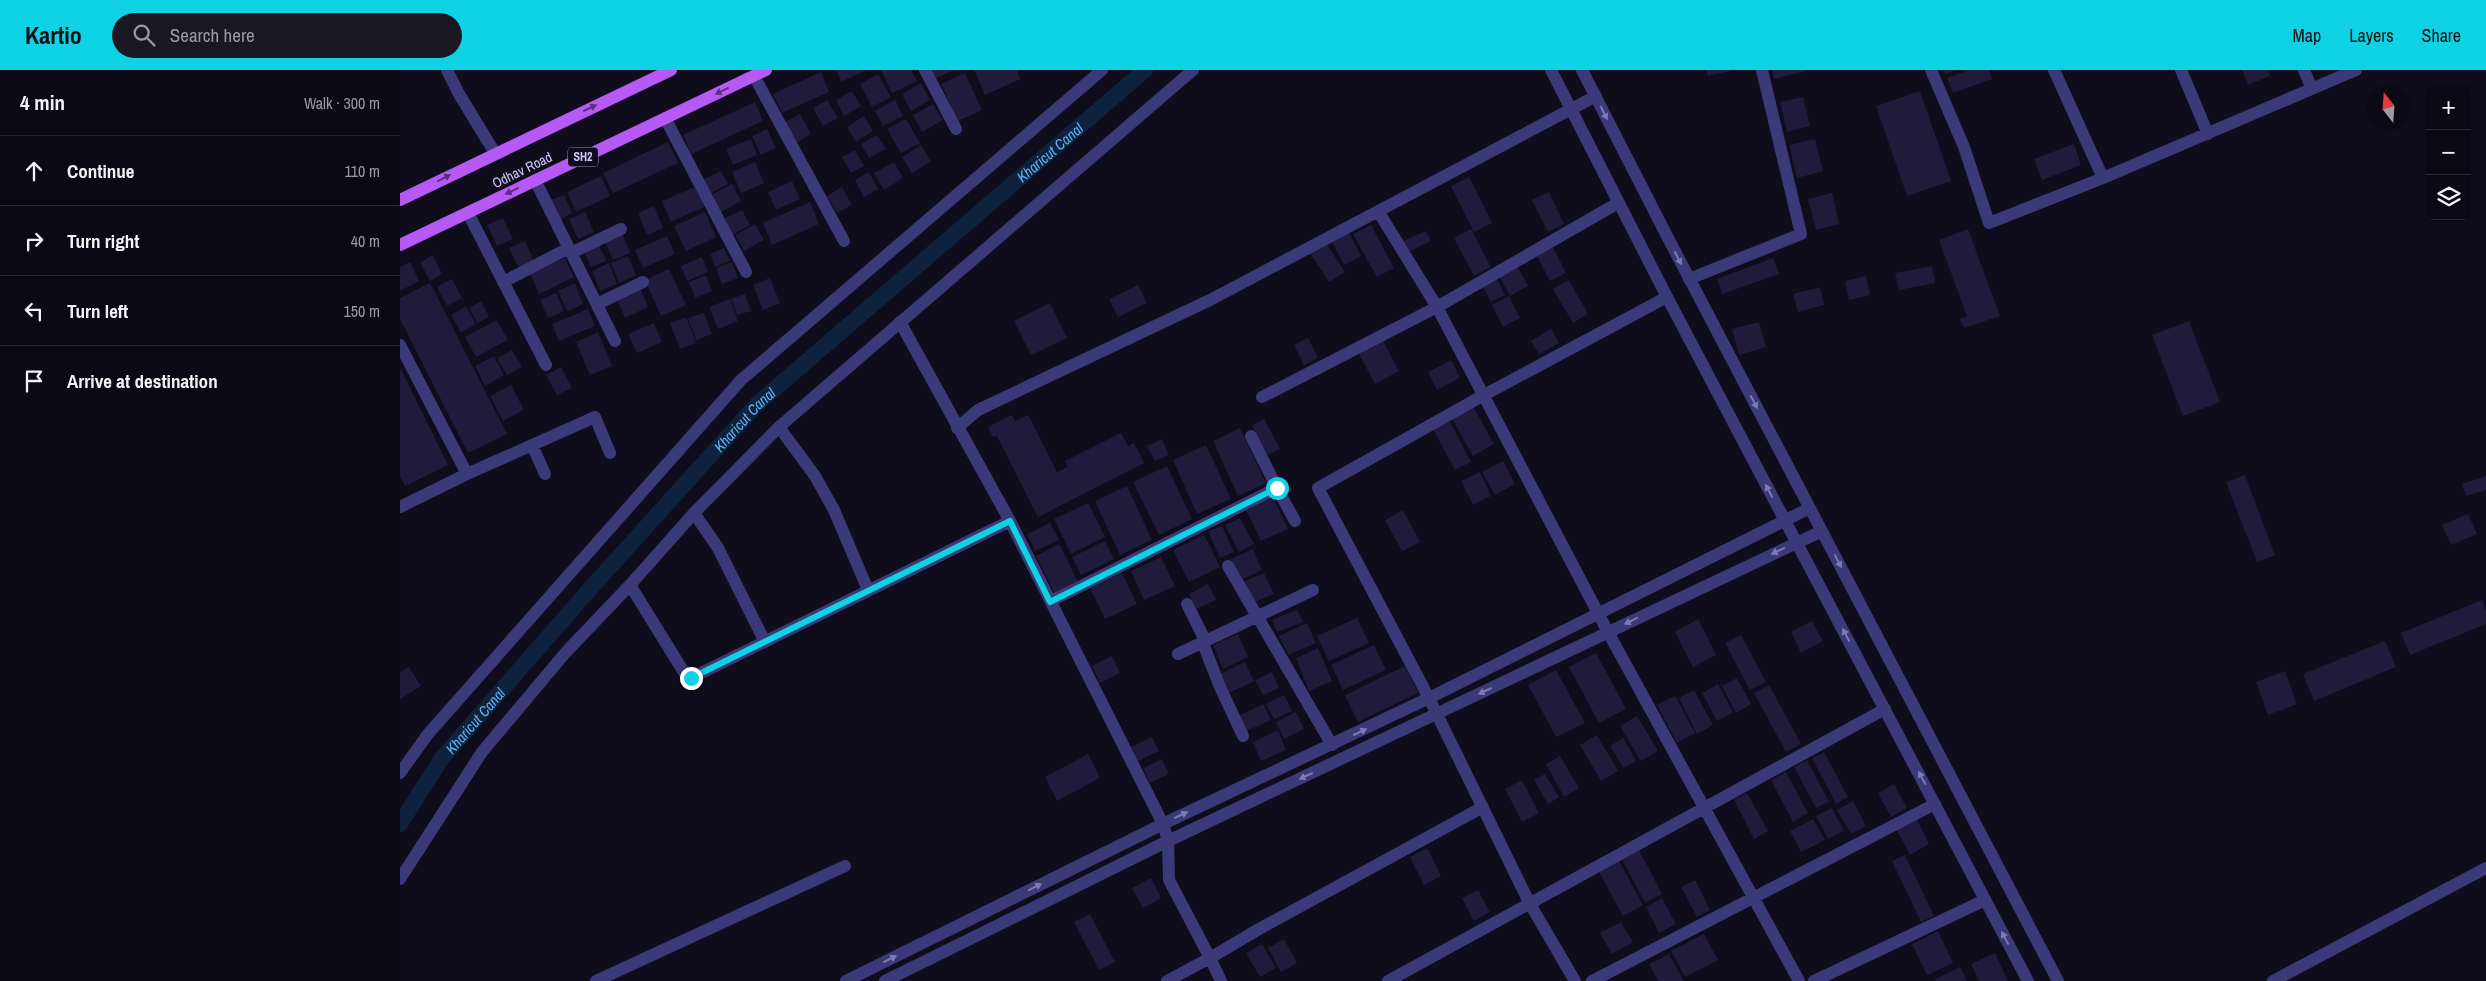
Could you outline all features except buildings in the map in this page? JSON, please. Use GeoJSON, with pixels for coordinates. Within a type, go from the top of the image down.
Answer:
{"type":"FeatureCollection","features":[{"type":"Feature","properties":{"kind":"main road","name":"Odhav Road"},"geometry":{"type":"LineString","coordinates":[[400,200],[670,70]]}},
{"type":"Feature","properties":{"kind":"main road","name":"Odhav Road"},"geometry":{"type":"LineString","coordinates":[[400,246],[766,70]]}},
{"type":"Feature","properties":{"kind":"street"},"geometry":{"type":"LineString","coordinates":[[447,70],[495,153]]}},
{"type":"Feature","properties":{"kind":"street"},"geometry":{"type":"LineString","coordinates":[[924,70],[956,129]]}},
{"type":"Feature","properties":{"kind":"street"},"geometry":{"type":"LineString","coordinates":[[400,772],[428,734],[741,380],[1102,70]]}},
{"type":"Feature","properties":{"kind":"street"},"geometry":{"type":"LineString","coordinates":[[400,879],[482,752],[566,652],[630,585],[694,513],[779,427],[1193,70]]}},
{"type":"Feature","properties":{"kind":"street"},"geometry":{"type":"LineString","coordinates":[[1551,70],[1667,298],[2028,981]]}},
{"type":"Feature","properties":{"kind":"street"},"geometry":{"type":"LineString","coordinates":[[1582,70],[2058,981]]}},
{"type":"Feature","properties":{"kind":"street"},"geometry":{"type":"LineString","coordinates":[[1690,279],[1801,234],[1762,70]]}},
{"type":"Feature","properties":{"kind":"street"},"geometry":{"type":"LineString","coordinates":[[1931,70],[1964,147],[1989,223],[2103,178],[2356,70]]}},
{"type":"Feature","properties":{"kind":"street"},"geometry":{"type":"LineString","coordinates":[[2054,70],[2103,178]]}},
{"type":"Feature","properties":{"kind":"street"},"geometry":{"type":"LineString","coordinates":[[2180,70],[2208,134]]}},
{"type":"Feature","properties":{"kind":"street"},"geometry":{"type":"LineString","coordinates":[[2304,70],[2312,89]]}},
{"type":"Feature","properties":{"kind":"street"},"geometry":{"type":"LineString","coordinates":[[754,76],[844,241]]}},
{"type":"Feature","properties":{"kind":"street"},"geometry":{"type":"LineString","coordinates":[[957,428],[978,410],[1210,300],[1596,96]]}},
{"type":"Feature","properties":{"kind":"street"},"geometry":{"type":"LineString","coordinates":[[665,118],[746,272]]}},
{"type":"Feature","properties":{"kind":"street"},"geometry":{"type":"LineString","coordinates":[[535,180],[615,341]]}},
{"type":"Feature","properties":{"kind":"street"},"geometry":{"type":"LineString","coordinates":[[1262,397],[1437,307],[1618,202]]}},
{"type":"Feature","properties":{"kind":"street"},"geometry":{"type":"LineString","coordinates":[[1378,211],[1437,307],[1598,614],[1800,981]]}},
{"type":"Feature","properties":{"kind":"street"},"geometry":{"type":"LineString","coordinates":[[468,212],[546,365]]}},
{"type":"Feature","properties":{"kind":"street"},"geometry":{"type":"LineString","coordinates":[[503,282],[621,228]]}},
{"type":"Feature","properties":{"kind":"street"},"geometry":{"type":"LineString","coordinates":[[597,304],[643,282]]}},
{"type":"Feature","properties":{"kind":"street"},"geometry":{"type":"LineString","coordinates":[[1575,981],[1530,904],[1429,698],[1318,488],[1484,394],[1667,298]]}},
{"type":"Feature","properties":{"kind":"street"},"geometry":{"type":"LineString","coordinates":[[900,322],[1010,521],[1162,824],[1168,842],[1169,880],[1221,981]]}},
{"type":"Feature","properties":{"kind":"street"},"geometry":{"type":"LineString","coordinates":[[400,345],[468,474]]}},
{"type":"Feature","properties":{"kind":"street"},"geometry":{"type":"LineString","coordinates":[[402,502],[595,417],[610,453]]}},
{"type":"Feature","properties":{"kind":"street"},"geometry":{"type":"LineString","coordinates":[[779,427],[814,476],[834,510],[868,590]]}},
{"type":"Feature","properties":{"kind":"street"},"geometry":{"type":"LineString","coordinates":[[1251,436],[1295,521]]}},
{"type":"Feature","properties":{"kind":"street"},"geometry":{"type":"LineString","coordinates":[[532,445],[545,474]]}},
{"type":"Feature","properties":{"kind":"street"},"geometry":{"type":"LineString","coordinates":[[1050,602],[1277,488]]}},
{"type":"Feature","properties":{"kind":"street"},"geometry":{"type":"LineString","coordinates":[[846,981],[1162,824],[1429,698],[1810,508]]}},
{"type":"Feature","properties":{"kind":"street"},"geometry":{"type":"LineString","coordinates":[[694,513],[718,548],[766,642]]}},
{"type":"Feature","properties":{"kind":"street"},"geometry":{"type":"LineString","coordinates":[[630,585],[685,674],[691,678],[1010,521]]}},
{"type":"Feature","properties":{"kind":"street"},"geometry":{"type":"LineString","coordinates":[[885,981],[1168,842],[1822,531]]}},
{"type":"Feature","properties":{"kind":"street"},"geometry":{"type":"LineString","coordinates":[[1228,566],[1332,745]]}},
{"type":"Feature","properties":{"kind":"street"},"geometry":{"type":"LineString","coordinates":[[1178,654],[1313,590]]}},
{"type":"Feature","properties":{"kind":"street"},"geometry":{"type":"LineString","coordinates":[[1187,604],[1202,634],[1203,643],[1220,687],[1243,736]]}},
{"type":"Feature","properties":{"kind":"street"},"geometry":{"type":"LineString","coordinates":[[1388,981],[1885,709]]}},
{"type":"Feature","properties":{"kind":"street"},"geometry":{"type":"LineString","coordinates":[[1592,981],[1935,804]]}},
{"type":"Feature","properties":{"kind":"street"},"geometry":{"type":"LineString","coordinates":[[1167,981],[1483,807]]}},
{"type":"Feature","properties":{"kind":"street"},"geometry":{"type":"LineString","coordinates":[[596,981],[845,866]]}},
{"type":"Feature","properties":{"kind":"street"},"geometry":{"type":"LineString","coordinates":[[2273,981],[2486,868]]}},
{"type":"Feature","properties":{"kind":"street"},"geometry":{"type":"LineString","coordinates":[[1814,981],[1985,900]]}},
{"type":"Feature","properties":{"kind":"waterway","name":"Kharicut Canal"},"geometry":{"type":"LineString","coordinates":[[400,824],[442,758],[590,589],[757,404],[1145,70]]}},
{"type":"Feature","properties":{"kind":"route"},"geometry":{"type":"LineString","coordinates":[[691,678],[778,637],[868,590],[1010,521],[1050,602],[1277,488]]}}]}
